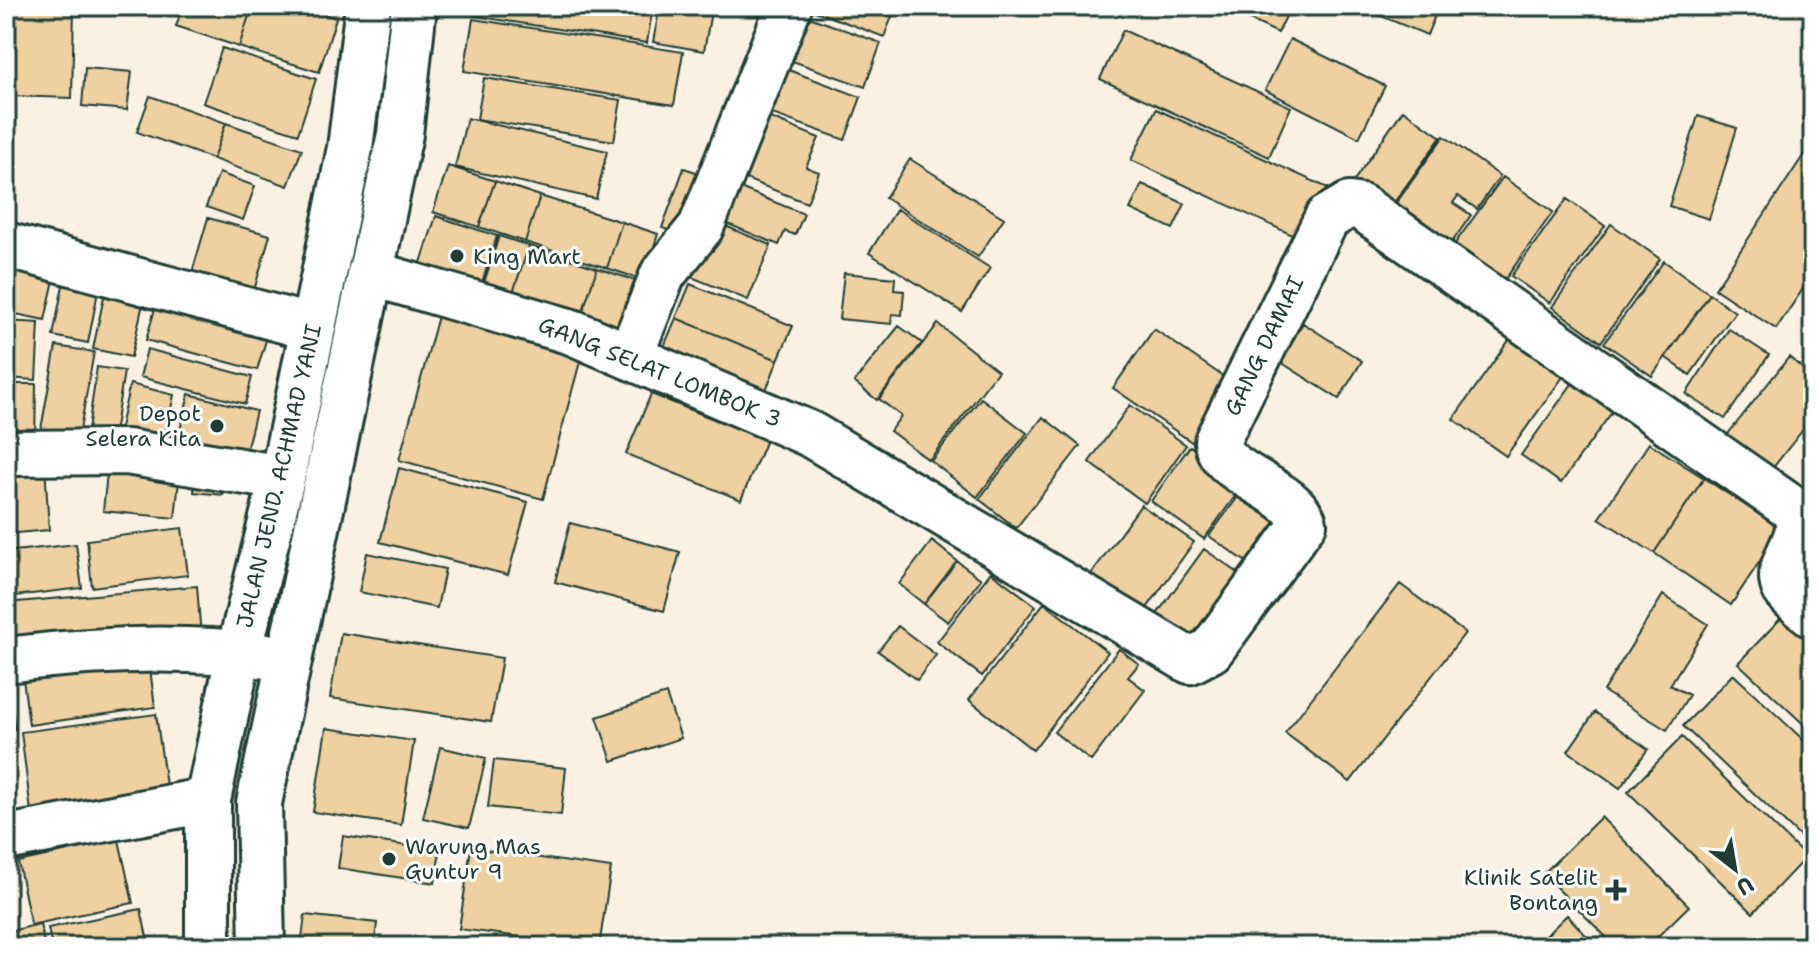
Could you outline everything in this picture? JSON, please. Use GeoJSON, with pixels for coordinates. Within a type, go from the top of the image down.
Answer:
{"type":"FeatureCollection","features":[{"type":"Feature","properties":{"kind":"street","name":"JALAN JEND. ACHMAD YANI"},"geometry":{"type":"LineString","coordinates":[[208,947],[208,800],[239,652],[282,478],[350,148],[368,6]]}},
{"type":"Feature","properties":{"kind":"street","name":"JALAN JEND. ACHMAD YANI"},"geometry":{"type":"LineString","coordinates":[[262,947],[259,803],[400,134],[414,6]]}},
{"type":"Feature","properties":{"kind":"street"},"geometry":{"type":"LineString","coordinates":[[630,356],[663,274],[701,227],[789,6]]}},
{"type":"Feature","properties":{"kind":"street","name":"GANG DAMAI"},"geometry":{"type":"LineString","coordinates":[[820,440],[1180,658],[1199,659],[1211,650],[1304,523],[1296,508],[1224,458],[1217,441],[1327,218],[1349,205],[1361,207],[1793,509],[1799,529],[1782,576],[1783,586],[1813,615]]}},
{"type":"Feature","properties":{"kind":"street"},"geometry":{"type":"LineString","coordinates":[[6,245],[313,328]]}},
{"type":"Feature","properties":{"kind":"street","name":"GANG SELAT LOMBOK 3"},"geometry":{"type":"LineString","coordinates":[[370,273],[572,332],[820,440]]}},
{"type":"Feature","properties":{"kind":"street"},"geometry":{"type":"LineString","coordinates":[[6,453],[127,452],[282,478]]}},
{"type":"Feature","properties":{"kind":"street"},"geometry":{"type":"LineString","coordinates":[[6,660],[97,651],[239,652],[289,659]]}},
{"type":"Feature","properties":{"kind":"street"},"geometry":{"type":"LineString","coordinates":[[6,838],[208,800]]}},
{"type":"Feature","properties":{"kind":"building"},"geometry":{"type":"Polygon","coordinates":[[[13,6],[74,7],[72,98],[10,96],[13,6]]]}},
{"type":"Feature","properties":{"kind":"building"},"geometry":{"type":"Polygon","coordinates":[[[183,6],[252,6],[239,47],[176,26],[183,6]]]}},
{"type":"Feature","properties":{"kind":"building"},"geometry":{"type":"Polygon","coordinates":[[[252,6],[299,6],[336,18],[319,72],[239,47],[252,6]]]}},
{"type":"Feature","properties":{"kind":"building"},"geometry":{"type":"Polygon","coordinates":[[[476,6],[653,6],[647,43],[475,16],[476,6]]]}},
{"type":"Feature","properties":{"kind":"building"},"geometry":{"type":"Polygon","coordinates":[[[660,6],[712,6],[704,51],[653,42],[660,6]]]}},
{"type":"Feature","properties":{"kind":"building"},"geometry":{"type":"Polygon","coordinates":[[[802,6],[896,6],[884,37],[802,6]]]}},
{"type":"Feature","properties":{"kind":"building"},"geometry":{"type":"Polygon","coordinates":[[[1220,6],[1291,6],[1278,33],[1220,6]]]}},
{"type":"Feature","properties":{"kind":"building"},"geometry":{"type":"Polygon","coordinates":[[[1357,6],[1439,6],[1427,35],[1357,6]]]}},
{"type":"Feature","properties":{"kind":"building"},"geometry":{"type":"Polygon","coordinates":[[[798,13],[881,43],[865,87],[781,57],[798,13]]]}},
{"type":"Feature","properties":{"kind":"building"},"geometry":{"type":"Polygon","coordinates":[[[473,19],[683,52],[674,105],[464,71],[473,19]]]}},
{"type":"Feature","properties":{"kind":"building"},"geometry":{"type":"Polygon","coordinates":[[[1123,30],[1291,107],[1269,157],[1100,79],[1123,30]]]}},
{"type":"Feature","properties":{"kind":"building"},"geometry":{"type":"Polygon","coordinates":[[[1290,39],[1385,86],[1359,138],[1265,90],[1290,39]]]}},
{"type":"Feature","properties":{"kind":"building"},"geometry":{"type":"Polygon","coordinates":[[[222,48],[316,79],[298,134],[203,103],[222,48]]]}},
{"type":"Feature","properties":{"kind":"building"},"geometry":{"type":"Polygon","coordinates":[[[778,66],[861,97],[845,140],[761,110],[778,66]]]}},
{"type":"Feature","properties":{"kind":"building"},"geometry":{"type":"Polygon","coordinates":[[[85,68],[132,72],[127,110],[82,106],[85,68]]]}},
{"type":"Feature","properties":{"kind":"building"},"geometry":{"type":"Polygon","coordinates":[[[484,78],[621,100],[614,141],[477,119],[484,78]]]}},
{"type":"Feature","properties":{"kind":"building"},"geometry":{"type":"Polygon","coordinates":[[[150,96],[226,123],[213,159],[137,132],[150,96]]]}},
{"type":"Feature","properties":{"kind":"building"},"geometry":{"type":"Polygon","coordinates":[[[1156,109],[1328,188],[1303,240],[1131,160],[1156,109]]]}},
{"type":"Feature","properties":{"kind":"building"},"geometry":{"type":"Polygon","coordinates":[[[1403,110],[1441,137],[1390,208],[1353,182],[1403,110]]]}},
{"type":"Feature","properties":{"kind":"building"},"geometry":{"type":"Polygon","coordinates":[[[1698,116],[1737,128],[1709,219],[1669,206],[1698,116]]]}},
{"type":"Feature","properties":{"kind":"building"},"geometry":{"type":"Polygon","coordinates":[[[768,117],[819,138],[806,167],[819,172],[807,203],[743,178],[768,117]]]}},
{"type":"Feature","properties":{"kind":"building"},"geometry":{"type":"Polygon","coordinates":[[[467,118],[607,151],[596,199],[455,167],[467,118]]]}},
{"type":"Feature","properties":{"kind":"building"},"geometry":{"type":"Polygon","coordinates":[[[226,123],[302,149],[288,186],[213,159],[226,123]]]}},
{"type":"Feature","properties":{"kind":"building"},"geometry":{"type":"Polygon","coordinates":[[[1444,136],[1500,176],[1477,209],[1458,196],[1453,203],[1471,215],[1448,248],[1392,209],[1444,136]]]}},
{"type":"Feature","properties":{"kind":"building"},"geometry":{"type":"Polygon","coordinates":[[[1811,144],[1813,274],[1776,329],[1715,289],[1811,144]]]}},
{"type":"Feature","properties":{"kind":"building"},"geometry":{"type":"Polygon","coordinates":[[[910,159],[1004,218],[978,257],[885,198],[910,159]]]}},
{"type":"Feature","properties":{"kind":"building"},"geometry":{"type":"Polygon","coordinates":[[[448,166],[495,181],[479,227],[433,212],[448,166]]]}},
{"type":"Feature","properties":{"kind":"building"},"geometry":{"type":"Polygon","coordinates":[[[684,168],[714,178],[692,238],[662,228],[684,168]]]}},
{"type":"Feature","properties":{"kind":"building"},"geometry":{"type":"Polygon","coordinates":[[[219,173],[255,186],[243,220],[206,207],[219,173]]]}},
{"type":"Feature","properties":{"kind":"building"},"geometry":{"type":"Polygon","coordinates":[[[1503,177],[1553,212],[1501,285],[1451,249],[1503,177]]]}},
{"type":"Feature","properties":{"kind":"building"},"geometry":{"type":"Polygon","coordinates":[[[495,181],[540,196],[525,242],[479,227],[495,181]]]}},
{"type":"Feature","properties":{"kind":"building"},"geometry":{"type":"Polygon","coordinates":[[[725,182],[804,214],[795,235],[785,231],[779,245],[711,217],[725,182]]]}},
{"type":"Feature","properties":{"kind":"building"},"geometry":{"type":"Polygon","coordinates":[[[1142,184],[1185,204],[1173,229],[1130,209],[1142,184]]]}},
{"type":"Feature","properties":{"kind":"building"},"geometry":{"type":"Polygon","coordinates":[[[540,196],[622,222],[607,268],[525,242],[540,196]]]}},
{"type":"Feature","properties":{"kind":"building"},"geometry":{"type":"Polygon","coordinates":[[[1567,199],[1605,226],[1550,303],[1511,276],[1567,199]]]}},
{"type":"Feature","properties":{"kind":"building"},"geometry":{"type":"Polygon","coordinates":[[[897,209],[990,268],[962,312],[869,253],[897,209]]]}},
{"type":"Feature","properties":{"kind":"building","name":"King Mart"},"geometry":{"type":"Polygon","coordinates":[[[436,216],[497,236],[478,295],[417,275],[436,216]]]}},
{"type":"Feature","properties":{"kind":"building"},"geometry":{"type":"Polygon","coordinates":[[[208,218],[270,235],[253,294],[191,276],[208,218]]]}},
{"type":"Feature","properties":{"kind":"building"},"geometry":{"type":"Polygon","coordinates":[[[713,221],[771,245],[748,300],[689,276],[713,221]]]}},
{"type":"Feature","properties":{"kind":"building"},"geometry":{"type":"Polygon","coordinates":[[[622,222],[658,234],[643,280],[607,268],[622,222]]]}},
{"type":"Feature","properties":{"kind":"building"},"geometry":{"type":"Polygon","coordinates":[[[1611,224],[1660,259],[1601,342],[1552,307],[1611,224]]]}},
{"type":"Feature","properties":{"kind":"building"},"geometry":{"type":"Polygon","coordinates":[[[499,236],[529,246],[511,298],[482,289],[499,236]]]}},
{"type":"Feature","properties":{"kind":"building"},"geometry":{"type":"Polygon","coordinates":[[[529,246],[597,268],[580,320],[511,298],[529,246]]]}},
{"type":"Feature","properties":{"kind":"building"},"geometry":{"type":"Polygon","coordinates":[[[6,256],[58,262],[45,320],[6,312],[6,256]]]}},
{"type":"Feature","properties":{"kind":"building"},"geometry":{"type":"Polygon","coordinates":[[[1664,261],[1710,294],[1652,376],[1604,343],[1664,261]]]}},
{"type":"Feature","properties":{"kind":"building"},"geometry":{"type":"Polygon","coordinates":[[[597,268],[643,283],[626,335],[580,320],[597,268]]]}},
{"type":"Feature","properties":{"kind":"building"},"geometry":{"type":"Polygon","coordinates":[[[66,270],[101,276],[88,343],[53,336],[66,270]]]}},
{"type":"Feature","properties":{"kind":"building"},"geometry":{"type":"Polygon","coordinates":[[[844,273],[895,278],[894,290],[904,291],[902,315],[892,314],[891,324],[839,319],[844,273]]]}},
{"type":"Feature","properties":{"kind":"building"},"geometry":{"type":"Polygon","coordinates":[[[107,282],[146,290],[131,357],[93,349],[107,282]]]}},
{"type":"Feature","properties":{"kind":"building"},"geometry":{"type":"Polygon","coordinates":[[[690,284],[793,326],[778,360],[676,318],[690,284]]]}},
{"type":"Feature","properties":{"kind":"building"},"geometry":{"type":"Polygon","coordinates":[[[1710,294],[1735,312],[1690,375],[1665,357],[1710,294]]]}},
{"type":"Feature","properties":{"kind":"building"},"geometry":{"type":"Polygon","coordinates":[[[159,295],[270,327],[257,370],[146,340],[159,295]]]}},
{"type":"Feature","properties":{"kind":"building"},"geometry":{"type":"Polygon","coordinates":[[[441,305],[585,343],[543,499],[399,460],[441,305]]]}},
{"type":"Feature","properties":{"kind":"building"},"geometry":{"type":"Polygon","coordinates":[[[676,318],[778,360],[762,400],[659,358],[676,318]]]}},
{"type":"Feature","properties":{"kind":"building"},"geometry":{"type":"Polygon","coordinates":[[[6,321],[39,323],[36,380],[6,378],[6,321]]]}},
{"type":"Feature","properties":{"kind":"building"},"geometry":{"type":"Polygon","coordinates":[[[1303,323],[1362,361],[1339,399],[1279,361],[1303,323]]]}},
{"type":"Feature","properties":{"kind":"building"},"geometry":{"type":"Polygon","coordinates":[[[938,324],[998,371],[929,460],[890,431],[901,416],[879,399],[938,324]]]}},
{"type":"Feature","properties":{"kind":"building"},"geometry":{"type":"Polygon","coordinates":[[[899,326],[922,343],[877,400],[854,382],[899,326]]]}},
{"type":"Feature","properties":{"kind":"building"},"geometry":{"type":"Polygon","coordinates":[[[1154,329],[1240,388],[1199,447],[1113,388],[1154,329]]]}},
{"type":"Feature","properties":{"kind":"building"},"geometry":{"type":"Polygon","coordinates":[[[1729,329],[1769,355],[1725,419],[1686,394],[1729,329]]]}},
{"type":"Feature","properties":{"kind":"building"},"geometry":{"type":"Polygon","coordinates":[[[1512,336],[1565,374],[1506,456],[1453,419],[1512,336]]]}},
{"type":"Feature","properties":{"kind":"building"},"geometry":{"type":"Polygon","coordinates":[[[56,346],[94,352],[78,441],[40,435],[56,346]]]}},
{"type":"Feature","properties":{"kind":"building"},"geometry":{"type":"Polygon","coordinates":[[[147,349],[252,377],[245,404],[140,377],[147,349]]]}},
{"type":"Feature","properties":{"kind":"building"},"geometry":{"type":"Polygon","coordinates":[[[1789,357],[1813,377],[1813,417],[1768,474],[1724,439],[1789,357]]]}},
{"type":"Feature","properties":{"kind":"building"},"geometry":{"type":"Polygon","coordinates":[[[97,367],[124,371],[114,434],[88,430],[97,367]]]}},
{"type":"Feature","properties":{"kind":"building"},"geometry":{"type":"Polygon","coordinates":[[[1577,377],[1617,405],[1561,483],[1521,455],[1577,377]]]}},
{"type":"Feature","properties":{"kind":"building"},"geometry":{"type":"Polygon","coordinates":[[[6,384],[36,384],[35,443],[6,443],[6,384]]]}},
{"type":"Feature","properties":{"kind":"building"},"geometry":{"type":"Polygon","coordinates":[[[130,384],[174,395],[162,450],[117,440],[130,384]]]}},
{"type":"Feature","properties":{"kind":"building","name":"Depot Selera Kita"},"geometry":{"type":"Polygon","coordinates":[[[189,394],[256,411],[244,459],[177,442],[189,394]]]}},
{"type":"Feature","properties":{"kind":"building"},"geometry":{"type":"Polygon","coordinates":[[[651,394],[766,440],[741,500],[626,454],[651,394]]]}},
{"type":"Feature","properties":{"kind":"building"},"geometry":{"type":"Polygon","coordinates":[[[981,398],[1027,433],[977,497],[931,461],[981,398]]]}},
{"type":"Feature","properties":{"kind":"building"},"geometry":{"type":"Polygon","coordinates":[[[1130,405],[1186,445],[1145,503],[1089,462],[1130,405]]]}},
{"type":"Feature","properties":{"kind":"building"},"geometry":{"type":"Polygon","coordinates":[[[1043,417],[1080,446],[1016,528],[979,499],[1043,417]]]}},
{"type":"Feature","properties":{"kind":"building"},"geometry":{"type":"Polygon","coordinates":[[[1649,443],[1704,478],[1654,553],[1599,518],[1649,443]]]}},
{"type":"Feature","properties":{"kind":"building"},"geometry":{"type":"Polygon","coordinates":[[[1190,446],[1244,484],[1204,539],[1151,501],[1190,446]]]}},
{"type":"Feature","properties":{"kind":"building"},"geometry":{"type":"Polygon","coordinates":[[[108,464],[180,471],[175,518],[103,511],[108,464]]]}},
{"type":"Feature","properties":{"kind":"building"},"geometry":{"type":"Polygon","coordinates":[[[45,465],[49,530],[6,534],[6,468],[45,465]]]}},
{"type":"Feature","properties":{"kind":"building"},"geometry":{"type":"Polygon","coordinates":[[[399,468],[528,502],[508,575],[380,542],[399,468]]]}},
{"type":"Feature","properties":{"kind":"building"},"geometry":{"type":"Polygon","coordinates":[[[196,470],[225,474],[223,495],[194,492],[196,470]]]}},
{"type":"Feature","properties":{"kind":"building"},"geometry":{"type":"Polygon","coordinates":[[[1704,478],[1781,529],[1731,605],[1654,553],[1704,478]]]}},
{"type":"Feature","properties":{"kind":"building"},"geometry":{"type":"Polygon","coordinates":[[[1246,486],[1286,514],[1258,570],[1209,536],[1246,486]]]}},
{"type":"Feature","properties":{"kind":"building"},"geometry":{"type":"Polygon","coordinates":[[[1141,505],[1194,542],[1142,615],[1089,577],[1141,505]]]}},
{"type":"Feature","properties":{"kind":"building"},"geometry":{"type":"Polygon","coordinates":[[[570,523],[680,552],[664,611],[555,582],[570,523]]]}},
{"type":"Feature","properties":{"kind":"building"},"geometry":{"type":"Polygon","coordinates":[[[182,528],[188,575],[92,587],[87,540],[182,528]]]}},
{"type":"Feature","properties":{"kind":"building"},"geometry":{"type":"Polygon","coordinates":[[[932,541],[957,561],[924,604],[899,584],[932,541]]]}},
{"type":"Feature","properties":{"kind":"building"},"geometry":{"type":"Polygon","coordinates":[[[76,544],[82,588],[6,597],[6,552],[76,544]]]}},
{"type":"Feature","properties":{"kind":"building"},"geometry":{"type":"Polygon","coordinates":[[[1204,549],[1247,579],[1196,651],[1152,621],[1204,549]]]}},
{"type":"Feature","properties":{"kind":"building"},"geometry":{"type":"Polygon","coordinates":[[[367,553],[445,569],[437,608],[359,592],[367,553]]]}},
{"type":"Feature","properties":{"kind":"building"},"geometry":{"type":"Polygon","coordinates":[[[957,561],[981,579],[948,622],[924,604],[957,561]]]}},
{"type":"Feature","properties":{"kind":"building"},"geometry":{"type":"Polygon","coordinates":[[[991,572],[1036,606],[982,676],[937,642],[991,572]]]}},
{"type":"Feature","properties":{"kind":"building"},"geometry":{"type":"Polygon","coordinates":[[[1400,584],[1465,633],[1350,782],[1285,733],[1400,584]]]}},
{"type":"Feature","properties":{"kind":"building"},"geometry":{"type":"Polygon","coordinates":[[[197,586],[201,637],[9,654],[6,603],[197,586]]]}},
{"type":"Feature","properties":{"kind":"building"},"geometry":{"type":"Polygon","coordinates":[[[1663,595],[1708,624],[1670,685],[1689,695],[1667,730],[1603,691],[1663,595]]]}},
{"type":"Feature","properties":{"kind":"building"},"geometry":{"type":"Polygon","coordinates":[[[1044,603],[1108,652],[1033,750],[969,700],[1044,603]]]}},
{"type":"Feature","properties":{"kind":"building"},"geometry":{"type":"Polygon","coordinates":[[[1787,612],[1813,636],[1813,733],[1738,663],[1787,612]]]}},
{"type":"Feature","properties":{"kind":"building"},"geometry":{"type":"Polygon","coordinates":[[[898,626],[936,655],[917,680],[878,651],[898,626]]]}},
{"type":"Feature","properties":{"kind":"building"},"geometry":{"type":"Polygon","coordinates":[[[341,633],[502,658],[491,722],[330,698],[341,633]]]}},
{"type":"Feature","properties":{"kind":"building"},"geometry":{"type":"Polygon","coordinates":[[[1119,649],[1139,664],[1128,677],[1145,690],[1091,761],[1054,732],[1119,649]]]}},
{"type":"Feature","properties":{"kind":"building"},"geometry":{"type":"Polygon","coordinates":[[[148,654],[155,707],[29,725],[22,671],[148,654]]]}},
{"type":"Feature","properties":{"kind":"building"},"geometry":{"type":"Polygon","coordinates":[[[6,670],[15,729],[6,730],[6,670]]]}},
{"type":"Feature","properties":{"kind":"building"},"geometry":{"type":"Polygon","coordinates":[[[1733,674],[1813,749],[1813,849],[1683,726],[1733,674]]]}},
{"type":"Feature","properties":{"kind":"building"},"geometry":{"type":"Polygon","coordinates":[[[666,694],[681,738],[612,761],[597,717],[666,694]]]}},
{"type":"Feature","properties":{"kind":"building"},"geometry":{"type":"Polygon","coordinates":[[[1595,712],[1648,749],[1620,788],[1568,751],[1595,712]]]}},
{"type":"Feature","properties":{"kind":"building"},"geometry":{"type":"Polygon","coordinates":[[[156,714],[167,793],[31,812],[21,732],[156,714]]]}},
{"type":"Feature","properties":{"kind":"building"},"geometry":{"type":"Polygon","coordinates":[[[326,728],[414,741],[401,825],[313,812],[326,728]]]}},
{"type":"Feature","properties":{"kind":"building"},"geometry":{"type":"Polygon","coordinates":[[[1682,737],[1806,857],[1753,913],[1628,792],[1682,737]]]}},
{"type":"Feature","properties":{"kind":"building"},"geometry":{"type":"Polygon","coordinates":[[[6,747],[15,815],[6,816],[6,747]]]}},
{"type":"Feature","properties":{"kind":"building"},"geometry":{"type":"Polygon","coordinates":[[[440,747],[486,758],[469,828],[423,818],[440,747]]]}},
{"type":"Feature","properties":{"kind":"building"},"geometry":{"type":"Polygon","coordinates":[[[494,760],[566,768],[561,815],[488,807],[494,760]]]}},
{"type":"Feature","properties":{"kind":"building","name":"Klinik Satelit Bontang"},"geometry":{"type":"Polygon","coordinates":[[[1601,817],[1689,906],[1647,947],[1616,947],[1543,874],[1601,817]]]}},
{"type":"Feature","properties":{"kind":"building","name":"Warung Mas Guntur 9"},"geometry":{"type":"Polygon","coordinates":[[[343,836],[440,851],[435,883],[338,868],[343,836]]]}},
{"type":"Feature","properties":{"kind":"building"},"geometry":{"type":"Polygon","coordinates":[[[119,840],[133,903],[31,925],[18,862],[119,840]]]}},
{"type":"Feature","properties":{"kind":"building"},"geometry":{"type":"Polygon","coordinates":[[[471,848],[611,868],[599,947],[459,929],[471,848]]]}},
{"type":"Feature","properties":{"kind":"building"},"geometry":{"type":"Polygon","coordinates":[[[141,909],[149,947],[52,947],[48,928],[141,909]]]}},
{"type":"Feature","properties":{"kind":"building"},"geometry":{"type":"Polygon","coordinates":[[[305,915],[377,923],[374,947],[301,947],[305,915]]]}},
{"type":"Feature","properties":{"kind":"building"},"geometry":{"type":"Polygon","coordinates":[[[1567,915],[1597,947],[1534,947],[1567,915]]]}},
{"type":"Feature","properties":{"kind":"building"},"geometry":{"type":"Polygon","coordinates":[[[40,924],[45,947],[6,947],[6,932],[40,924]]]}},
{"type":"Feature","properties":{"kind":"place","name":"King Mart"},"geometry":{"type":"Point","coordinates":[457,256]}},
{"type":"Feature","properties":{"kind":"place","name":"Depot Selera Kita"},"geometry":{"type":"Point","coordinates":[217,426]}},
{"type":"Feature","properties":{"kind":"place","name":"Warung Mas Guntur 9"},"geometry":{"type":"Point","coordinates":[389,859]}},
{"type":"Feature","properties":{"kind":"place","name":"Klinik Satelit Bontang"},"geometry":{"type":"Point","coordinates":[1616,890]}}]}
